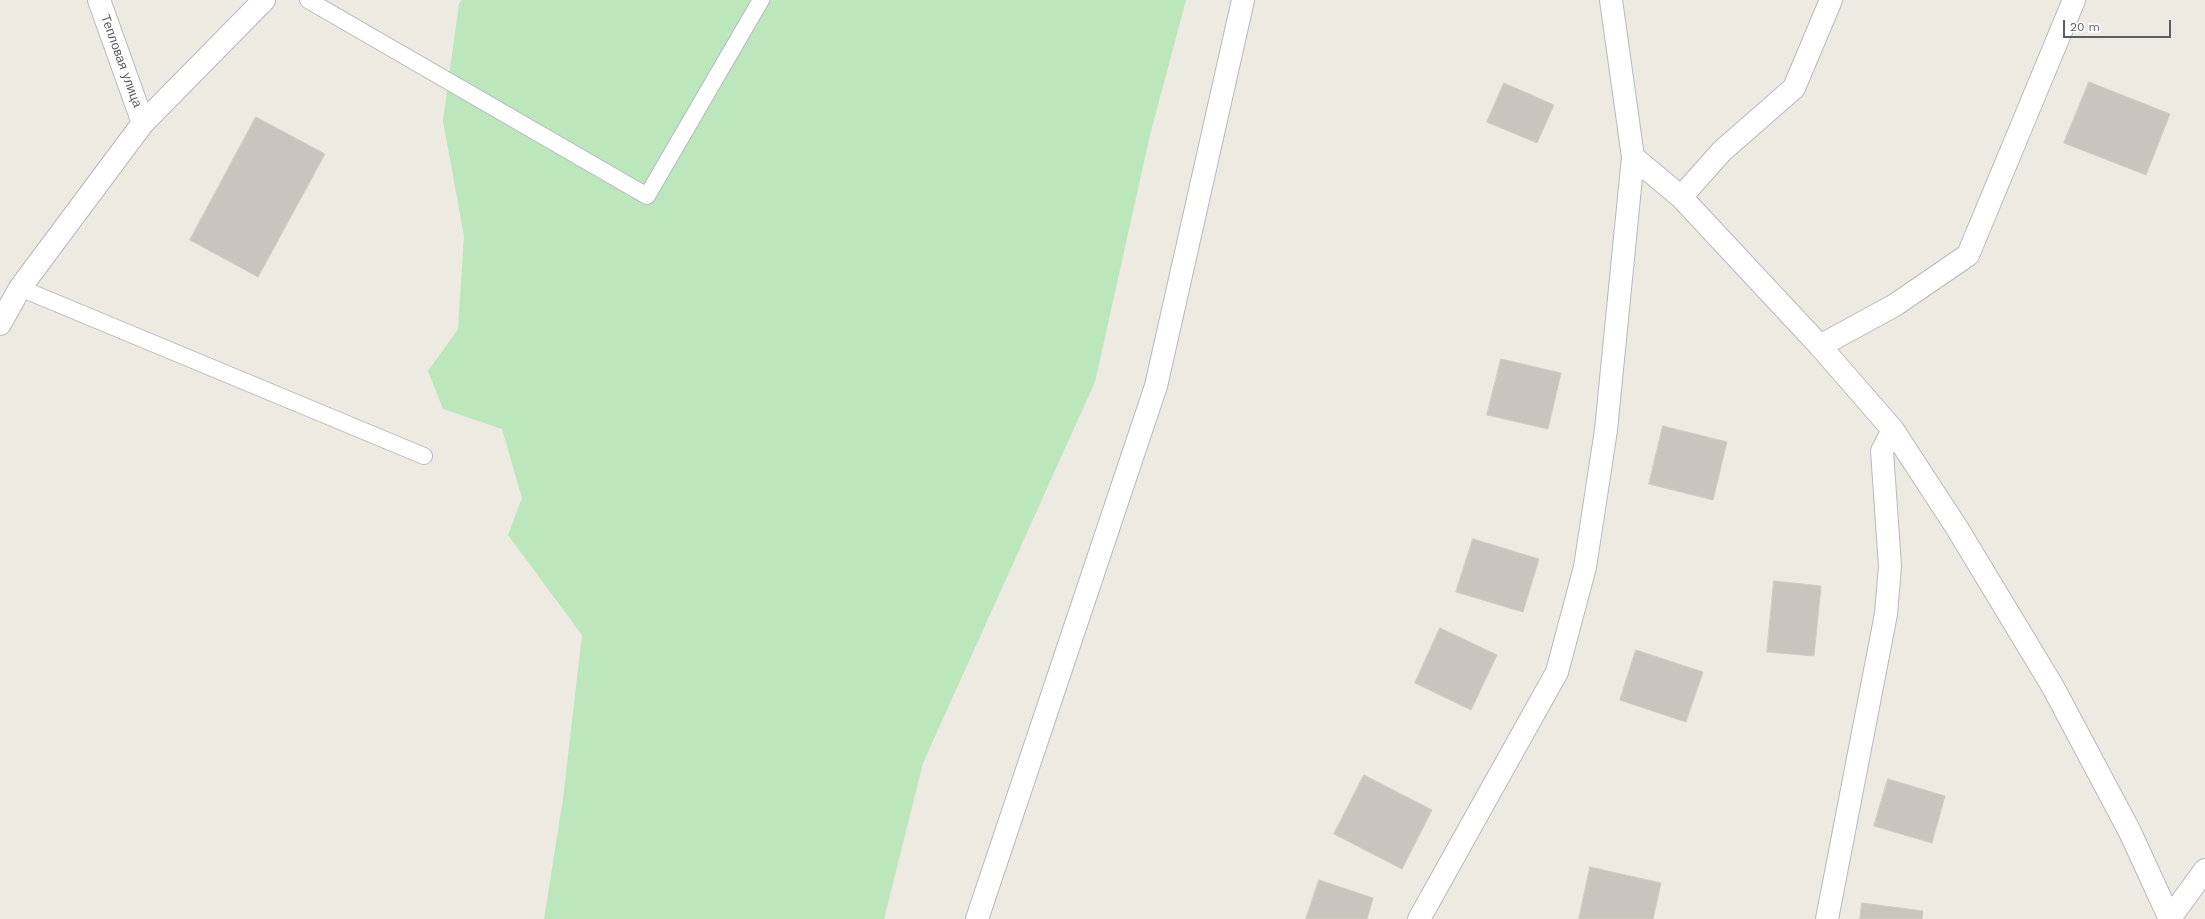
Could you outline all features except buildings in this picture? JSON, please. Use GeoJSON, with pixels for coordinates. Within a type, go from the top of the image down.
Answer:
{"type":"FeatureCollection","features":[{"type":"Feature","properties":{"kind":"street","name":"Тепловая улица"},"geometry":{"type":"LineString","coordinates":[[99,0],[143,123]]}},
{"type":"Feature","properties":{"kind":"street"},"geometry":{"type":"LineString","coordinates":[[0,324],[20,288],[143,123],[264,0]]}},
{"type":"Feature","properties":{"kind":"street"},"geometry":{"type":"LineString","coordinates":[[977,919],[1156,386],[1243,0]]}},
{"type":"Feature","properties":{"kind":"street"},"geometry":{"type":"LineString","coordinates":[[1419,919],[1557,672],[1585,567],[1604,437],[1633,157],[1611,0]]}},
{"type":"Feature","properties":{"kind":"street"},"geometry":{"type":"LineString","coordinates":[[1681,197],[1722,151],[1794,88],[1831,0]]}},
{"type":"Feature","properties":{"kind":"street"},"geometry":{"type":"LineString","coordinates":[[1820,346],[1895,305],[1968,255],[2074,0]]}},
{"type":"Feature","properties":{"kind":"street"},"geometry":{"type":"LineString","coordinates":[[1633,157],[1681,197],[1820,346],[1893,430],[1957,528],[2053,687],[2130,832],[2170,919],[2205,870]]}},
{"type":"Feature","properties":{"kind":"street"},"geometry":{"type":"LineString","coordinates":[[1826,919],[1886,614],[1890,566],[1882,451],[1893,430]]}},
{"type":"Feature","properties":{"kind":"lane"},"geometry":{"type":"LineString","coordinates":[[308,0],[647,196],[761,0]]}},
{"type":"Feature","properties":{"kind":"lane"},"geometry":{"type":"LineString","coordinates":[[20,288],[424,456]]}},
{"type":"Feature","properties":{"kind":"green space"},"geometry":{"type":"Polygon","coordinates":[[[462,0],[1186,0],[1150,135],[1095,382],[923,763],[884,919],[544,919],[563,799],[582,635],[508,535],[522,498],[502,429],[443,409],[428,371],[458,329],[464,236],[443,121],[459,4],[462,0]]]}}]}
